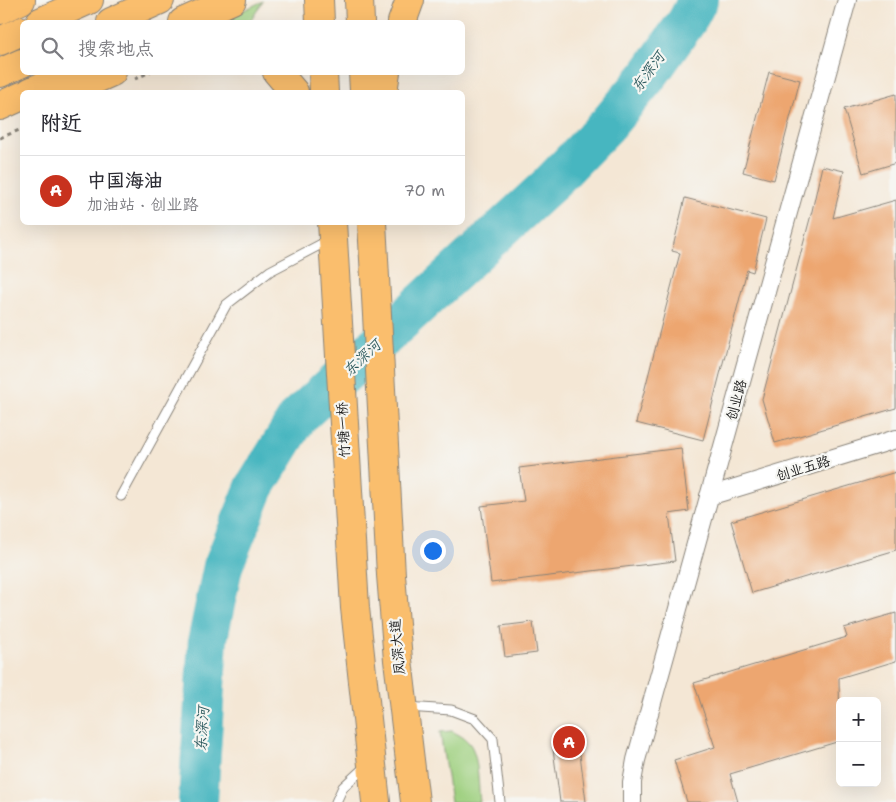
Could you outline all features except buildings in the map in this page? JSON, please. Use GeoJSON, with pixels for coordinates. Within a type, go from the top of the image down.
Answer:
{"type":"FeatureCollection","features":[{"type":"Feature","properties":{"kind":"main road"},"geometry":{"type":"LineString","coordinates":[[0,10],[21,0]]}},
{"type":"Feature","properties":{"kind":"main road"},"geometry":{"type":"LineString","coordinates":[[44,20],[89,0]]}},
{"type":"Feature","properties":{"kind":"main road"},"geometry":{"type":"LineString","coordinates":[[115,20],[160,0]]}},
{"type":"Feature","properties":{"kind":"main road"},"geometry":{"type":"LineString","coordinates":[[187,20],[232,0]]}},
{"type":"Feature","properties":{"kind":"main road"},"geometry":{"type":"LineString","coordinates":[[319,0],[320,20]]}},
{"type":"Feature","properties":{"kind":"main road"},"geometry":{"type":"LineString","coordinates":[[359,0],[360,20]]}},
{"type":"Feature","properties":{"kind":"main road"},"geometry":{"type":"LineString","coordinates":[[403,20],[410,0]]}},
{"type":"Feature","properties":{"kind":"main road"},"geometry":{"type":"LineString","coordinates":[[0,41],[20,31]]}},
{"type":"Feature","properties":{"kind":"main road"},"geometry":{"type":"LineString","coordinates":[[0,73],[20,64]]}},
{"type":"Feature","properties":{"kind":"main road"},"geometry":{"type":"LineString","coordinates":[[34,90],[67,75]]}},
{"type":"Feature","properties":{"kind":"main road"},"geometry":{"type":"LineString","coordinates":[[72,90],[105,75]]}},
{"type":"Feature","properties":{"kind":"main road"},"geometry":{"type":"LineString","coordinates":[[280,75],[292,90]]}},
{"type":"Feature","properties":{"kind":"main road"},"geometry":{"type":"LineString","coordinates":[[323,75],[324,90]]}},
{"type":"Feature","properties":{"kind":"main road"},"geometry":{"type":"LineString","coordinates":[[363,75],[364,90]]}},
{"type":"Feature","properties":{"kind":"main road"},"geometry":{"type":"LineString","coordinates":[[383,90],[386,75]]}},
{"type":"Feature","properties":{"kind":"main road"},"geometry":{"type":"LineString","coordinates":[[0,108],[20,97]]}},
{"type":"Feature","properties":{"kind":"main road"},"geometry":{"type":"LineString","coordinates":[[0,108],[20,104]]}},
{"type":"Feature","properties":{"kind":"main road","name":"凤深大道"},"geometry":{"type":"LineString","coordinates":[[372,225],[391,575],[415,802]]}},
{"type":"Feature","properties":{"kind":"main road","name":"竹塘一桥"},"geometry":{"type":"LineString","coordinates":[[330,228],[349,531],[371,762]]}},
{"type":"Feature","properties":{"kind":"main road"},"geometry":{"type":"LineString","coordinates":[[371,762],[376,802]]}},
{"type":"Feature","properties":{"kind":"street","name":"创业路"},"geometry":{"type":"LineString","coordinates":[[632,802],[632,782],[636,760],[847,0]]}},
{"type":"Feature","properties":{"kind":"street","name":"创业五路"},"geometry":{"type":"LineString","coordinates":[[709,496],[896,439]]}},
{"type":"Feature","properties":{"kind":"lane"},"geometry":{"type":"LineString","coordinates":[[121,496],[226,305],[330,228]]}},
{"type":"Feature","properties":{"kind":"lane"},"geometry":{"type":"LineString","coordinates":[[404,707],[451,710],[475,719],[493,739],[500,802]]}},
{"type":"Feature","properties":{"kind":"lane"},"geometry":{"type":"LineString","coordinates":[[336,802],[343,787],[371,762]]}},
{"type":"Feature","properties":{"kind":"path"},"geometry":{"type":"LineString","coordinates":[[0,138],[20,130]]}},
{"type":"Feature","properties":{"kind":"green space"},"geometry":{"type":"Polygon","coordinates":[[[263,1],[251,20],[223,20],[263,1]]]}},
{"type":"Feature","properties":{"kind":"green space"},"geometry":{"type":"Polygon","coordinates":[[[452,731],[469,743],[475,755],[480,802],[451,802],[440,732],[452,731]]]}},
{"type":"Feature","properties":{"kind":"waterway","name":"东深河"},"geometry":{"type":"LineString","coordinates":[[198,802],[208,638],[223,566],[255,487],[298,417],[549,185],[607,125],[648,76],[687,21],[698,0]]}},
{"type":"Feature","properties":{"kind":"place","name":"中国海油"},"geometry":{"type":"Point","coordinates":[569,742]}}]}
